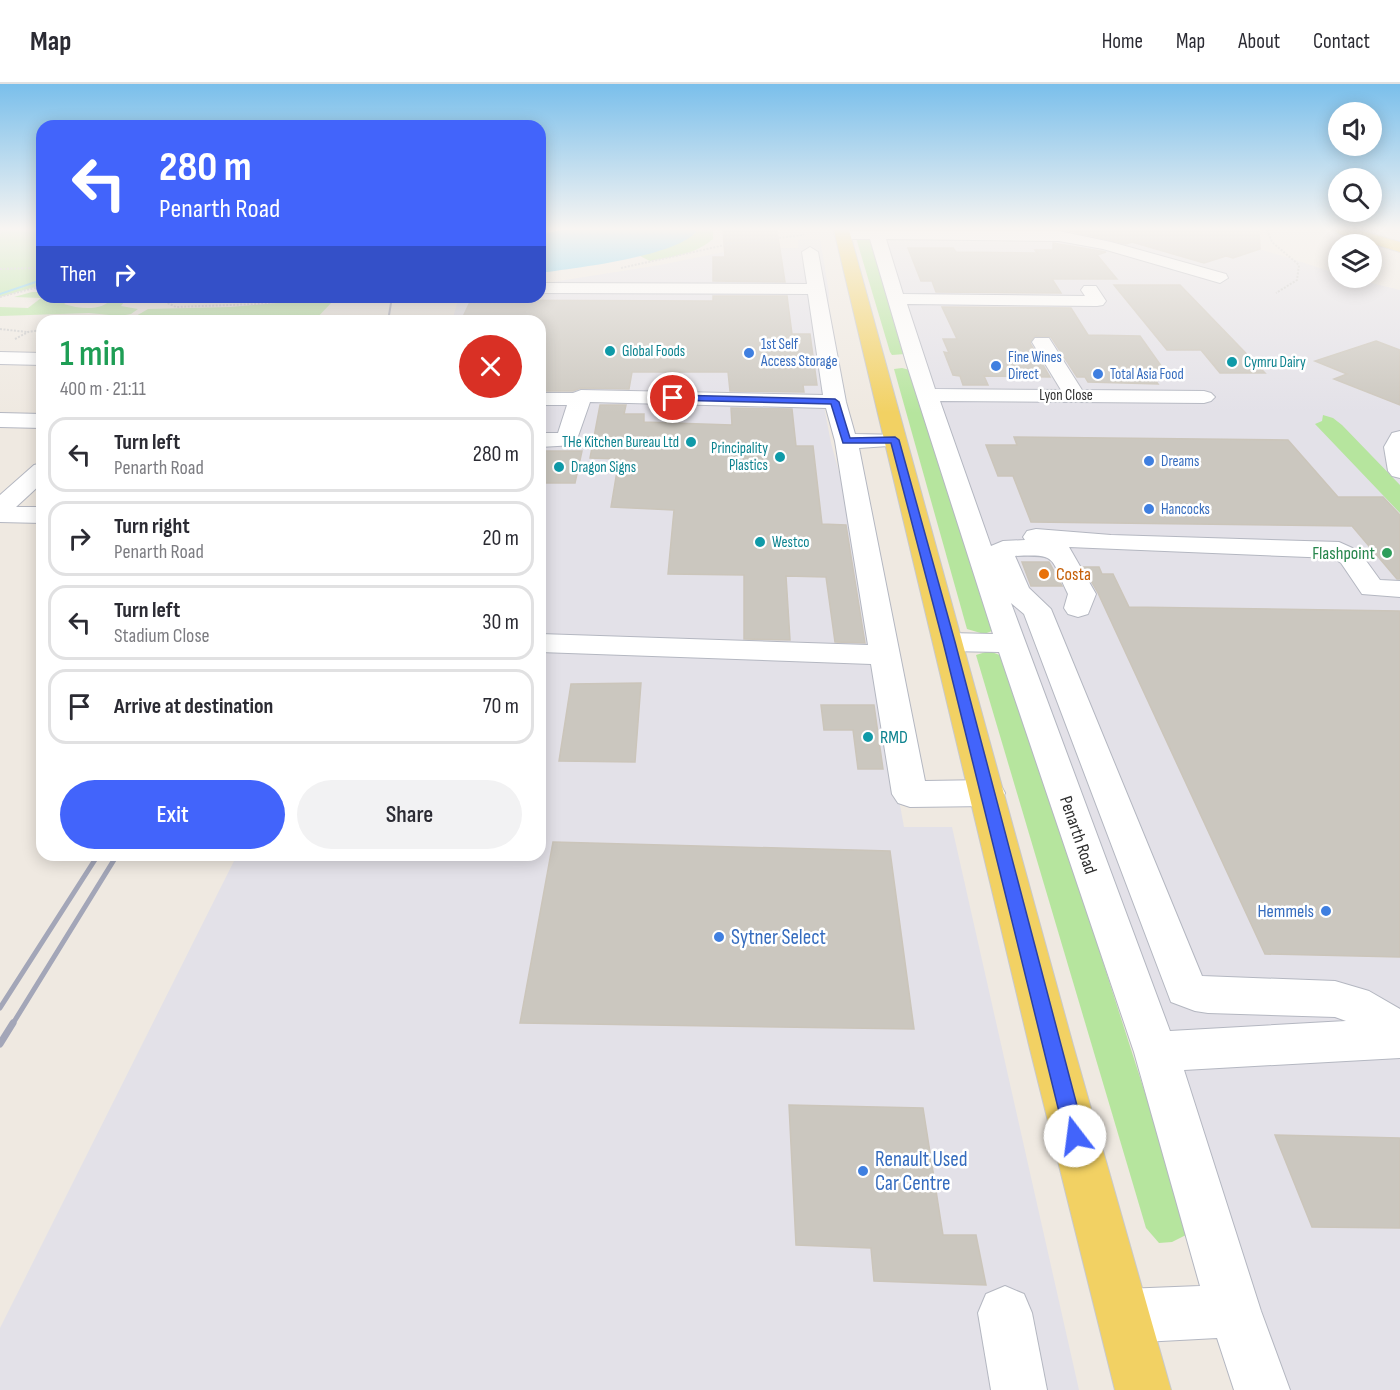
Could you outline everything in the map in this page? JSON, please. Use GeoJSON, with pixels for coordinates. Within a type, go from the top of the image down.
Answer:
{"type":"FeatureCollection","features":[{"type":"Feature","properties":{"kind":"main road","name":"Penarth Road"},"geometry":{"type":"LineString","coordinates":[[876,291],[896,362],[895,440],[988,793],[1051,1045],[1143,1390]]}},
{"type":"Feature","properties":{"kind":"street"},"geometry":{"type":"LineString","coordinates":[[816,291],[835,402],[846,441],[910,794],[988,793]]}},
{"type":"Feature","properties":{"kind":"street","name":"Penarth Road"},"geometry":{"type":"LineString","coordinates":[[893,291],[897,298],[896,362],[929,395],[1009,636],[1156,1052],[1234,1311],[1262,1390]]}},
{"type":"Feature","properties":{"kind":"street"},"geometry":{"type":"LineString","coordinates":[[897,298],[1098,302]]}},
{"type":"Feature","properties":{"kind":"street"},"geometry":{"type":"LineString","coordinates":[[1042,342],[1075,396]]}},
{"type":"Feature","properties":{"kind":"street"},"geometry":{"type":"LineString","coordinates":[[0,358],[36,359]]}},
{"type":"Feature","properties":{"kind":"street","name":"Lyon Close"},"geometry":{"type":"LineString","coordinates":[[929,395],[1204,396]]}},
{"type":"Feature","properties":{"kind":"street"},"geometry":{"type":"LineString","coordinates":[[546,440],[567,440],[581,396],[835,402]]}},
{"type":"Feature","properties":{"kind":"street"},"geometry":{"type":"LineString","coordinates":[[546,417],[552,416],[548,399],[580,399]]}},
{"type":"Feature","properties":{"kind":"street"},"geometry":{"type":"LineString","coordinates":[[0,420],[36,421]]}},
{"type":"Feature","properties":{"kind":"street"},"geometry":{"type":"LineString","coordinates":[[1400,438],[1395,447],[1400,471]]}},
{"type":"Feature","properties":{"kind":"street"},"geometry":{"type":"LineString","coordinates":[[846,441],[895,440]]}},
{"type":"Feature","properties":{"kind":"street"},"geometry":{"type":"LineString","coordinates":[[0,508],[36,475]]}},
{"type":"Feature","properties":{"kind":"street"},"geometry":{"type":"LineString","coordinates":[[0,514],[36,515]]}},
{"type":"Feature","properties":{"kind":"street"},"geometry":{"type":"LineString","coordinates":[[974,532],[1111,543],[1339,550],[1350,556],[1372,588],[1400,589]]}},
{"type":"Feature","properties":{"kind":"street"},"geometry":{"type":"LineString","coordinates":[[1078,608],[1082,594],[1062,555],[1045,547],[1003,549],[1000,553],[1018,595],[1037,609],[1186,988],[1195,993],[1208,995],[1335,999],[1354,1004],[1400,1032]]}},
{"type":"Feature","properties":{"kind":"street"},"geometry":{"type":"LineString","coordinates":[[949,642],[1045,631]]}},
{"type":"Feature","properties":{"kind":"street"},"geometry":{"type":"LineString","coordinates":[[546,643],[883,655]]}},
{"type":"Feature","properties":{"kind":"street"},"geometry":{"type":"LineString","coordinates":[[1052,758],[1094,757]]}},
{"type":"Feature","properties":{"kind":"street"},"geometry":{"type":"LineString","coordinates":[[1156,1052],[1400,1038]]}},
{"type":"Feature","properties":{"kind":"street"},"geometry":{"type":"LineString","coordinates":[[1124,1316],[1234,1311]]}},
{"type":"Feature","properties":{"kind":"street"},"geometry":{"type":"LineString","coordinates":[[1005,1313],[1019,1390]]}},
{"type":"Feature","properties":{"kind":"path"},"geometry":{"type":"LineString","coordinates":[[0,297],[23,291]]}},
{"type":"Feature","properties":{"kind":"path"},"geometry":{"type":"LineString","coordinates":[[168,303],[176,307],[186,307],[269,303]]}},
{"type":"Feature","properties":{"kind":"path"},"geometry":{"type":"LineString","coordinates":[[0,329],[28,332]]}},
{"type":"Feature","properties":{"kind":"shaded area"},"geometry":{"type":"Polygon","coordinates":[[[546,291],[829,291],[822,396],[831,443],[845,494],[904,827],[952,827],[1079,1390],[0,1390],[0,1328],[234,861],[546,861],[546,315],[454,315],[457,303],[546,303],[546,291]]]}},
{"type":"Feature","properties":{"kind":"shaded area"},"geometry":{"type":"Polygon","coordinates":[[[901,291],[1400,291],[1400,1390],[1282,1390],[901,291]]]}},
{"type":"Feature","properties":{"kind":"green space"},"geometry":{"type":"Polygon","coordinates":[[[0,291],[21,291],[0,297],[0,291]]]}},
{"type":"Feature","properties":{"kind":"green space"},"geometry":{"type":"Polygon","coordinates":[[[872,291],[886,291],[905,354],[892,355],[872,291]]]}},
{"type":"Feature","properties":{"kind":"green space"},"geometry":{"type":"Polygon","coordinates":[[[32,292],[36,292],[36,298],[14,297],[32,292]]]}},
{"type":"Feature","properties":{"kind":"green space"},"geometry":{"type":"Polygon","coordinates":[[[36,302],[65,303],[84,308],[107,303],[123,303],[121,306],[138,309],[126,315],[89,313],[0,316],[0,307],[28,308],[36,302]]]}},
{"type":"Feature","properties":{"kind":"green space"},"geometry":{"type":"Polygon","coordinates":[[[276,303],[331,303],[320,315],[138,315],[148,309],[230,307],[276,303]]]}},
{"type":"Feature","properties":{"kind":"green space"},"geometry":{"type":"Polygon","coordinates":[[[894,369],[914,371],[995,625],[992,631],[984,634],[967,629],[894,369]]]}},
{"type":"Feature","properties":{"kind":"green space"},"geometry":{"type":"Polygon","coordinates":[[[1323,415],[1333,418],[1342,425],[1400,485],[1400,513],[1315,424],[1322,421],[1323,415]]]}},
{"type":"Feature","properties":{"kind":"green space"},"geometry":{"type":"Polygon","coordinates":[[[989,651],[1005,657],[1190,1233],[1172,1242],[1159,1243],[1146,1228],[976,655],[989,651]]]}},
{"type":"Feature","properties":{"kind":"building"},"geometry":{"type":"Polygon","coordinates":[[[1060,291],[1061,293],[936,292],[1060,291]]]}},
{"type":"Feature","properties":{"kind":"building"},"geometry":{"type":"Polygon","coordinates":[[[1119,291],[1186,291],[1265,373],[1220,373],[1201,350],[1167,350],[1119,291]]]}},
{"type":"Feature","properties":{"kind":"building"},"geometry":{"type":"Polygon","coordinates":[[[713,296],[787,296],[792,334],[810,334],[817,385],[803,385],[804,392],[730,391],[728,372],[632,372],[629,389],[581,388],[573,391],[546,391],[546,315],[464,315],[470,303],[546,303],[546,300],[713,301],[713,296]]]}},
{"type":"Feature","properties":{"kind":"building"},"geometry":{"type":"Polygon","coordinates":[[[942,307],[1071,308],[1088,335],[1140,336],[1169,377],[1153,377],[1158,384],[1088,382],[1085,377],[1077,377],[1051,337],[1035,336],[1030,343],[1050,377],[984,376],[988,385],[963,385],[960,376],[953,375],[944,352],[949,353],[943,339],[957,339],[942,307]]]}},
{"type":"Feature","properties":{"kind":"building"},"geometry":{"type":"Polygon","coordinates":[[[1376,341],[1400,350],[1400,405],[1334,379],[1347,374],[1315,361],[1376,341]]]}},
{"type":"Feature","properties":{"kind":"building"},"geometry":{"type":"Polygon","coordinates":[[[600,405],[626,405],[624,414],[644,414],[644,422],[732,425],[731,408],[792,409],[796,446],[813,446],[822,524],[846,525],[865,643],[835,642],[826,577],[786,576],[790,640],[744,639],[744,575],[668,574],[674,510],[611,507],[619,459],[590,458],[600,405]]]}},
{"type":"Feature","properties":{"kind":"building"},"geometry":{"type":"Polygon","coordinates":[[[1014,437],[1288,440],[1338,497],[1383,497],[1400,515],[1400,579],[1397,579],[1352,526],[1031,522],[1013,476],[998,476],[986,445],[1017,445],[1014,437]]]}},
{"type":"Feature","properties":{"kind":"building","name":"Dragon Signs"},"geometry":{"type":"Polygon","coordinates":[[[546,451],[582,451],[575,483],[546,483],[546,451]]]}},
{"type":"Feature","properties":{"kind":"building"},"geometry":{"type":"Polygon","coordinates":[[[1022,562],[1049,562],[1062,586],[1031,586],[1022,562]]]}},
{"type":"Feature","properties":{"kind":"building"},"geometry":{"type":"Polygon","coordinates":[[[1083,567],[1099,567],[1102,574],[1113,574],[1129,607],[1400,611],[1400,957],[1265,954],[1098,593],[1083,567]]]}},
{"type":"Feature","properties":{"kind":"building"},"geometry":{"type":"Polygon","coordinates":[[[641,683],[635,762],[559,761],[571,684],[641,683]]]}},
{"type":"Feature","properties":{"kind":"building","name":"RMD"},"geometry":{"type":"Polygon","coordinates":[[[821,705],[874,705],[883,769],[858,769],[853,730],[824,730],[821,705]]]}},
{"type":"Feature","properties":{"kind":"building","name":"Sytner Select"},"geometry":{"type":"Polygon","coordinates":[[[553,842],[890,851],[914,1029],[520,1023],[553,842]]]}},
{"type":"Feature","properties":{"kind":"building","name":"Renault Used Car Centre"},"geometry":{"type":"Polygon","coordinates":[[[789,1105],[923,1108],[943,1235],[976,1235],[986,1285],[874,1281],[871,1248],[796,1245],[789,1105]]]}},
{"type":"Feature","properties":{"kind":"building"},"geometry":{"type":"Polygon","coordinates":[[[1275,1135],[1400,1138],[1400,1228],[1312,1227],[1275,1135]]]}},
{"type":"Feature","properties":{"kind":"waterway"},"geometry":{"type":"LineString","coordinates":[[0,294],[9,291]]}},
{"type":"Feature","properties":{"kind":"railway"},"geometry":{"type":"LineString","coordinates":[[389,315],[391,303]]}},
{"type":"Feature","properties":{"kind":"railway"},"geometry":{"type":"LineString","coordinates":[[0,1008],[94,861]]}},
{"type":"Feature","properties":{"kind":"railway"},"geometry":{"type":"LineString","coordinates":[[12,1025],[113,861]]}},
{"type":"Feature","properties":{"kind":"railway"},"geometry":{"type":"LineString","coordinates":[[0,1044],[13,1023]]}},
{"type":"Feature","properties":{"kind":"place","name":"Global Foods"},"geometry":{"type":"Point","coordinates":[610,351]}},
{"type":"Feature","properties":{"kind":"place","name":"1st Self Access Storage"},"geometry":{"type":"Point","coordinates":[749,353]}},
{"type":"Feature","properties":{"kind":"place","name":"Cymru Dairy"},"geometry":{"type":"Point","coordinates":[1232,362]}},
{"type":"Feature","properties":{"kind":"place","name":"Fine Wines Direct"},"geometry":{"type":"Point","coordinates":[996,366]}},
{"type":"Feature","properties":{"kind":"place","name":"Total Asia Food"},"geometry":{"type":"Point","coordinates":[1098,374]}},
{"type":"Feature","properties":{"kind":"place","name":"THe Kitchen Bureau Ltd"},"geometry":{"type":"Point","coordinates":[691,442]}},
{"type":"Feature","properties":{"kind":"place","name":"Principality Plastics"},"geometry":{"type":"Point","coordinates":[780,457]}},
{"type":"Feature","properties":{"kind":"place","name":"Dreams"},"geometry":{"type":"Point","coordinates":[1149,461]}},
{"type":"Feature","properties":{"kind":"place","name":"Dragon Signs"},"geometry":{"type":"Point","coordinates":[559,467]}},
{"type":"Feature","properties":{"kind":"place","name":"Hancocks"},"geometry":{"type":"Point","coordinates":[1149,509]}},
{"type":"Feature","properties":{"kind":"place","name":"Westco"},"geometry":{"type":"Point","coordinates":[760,542]}},
{"type":"Feature","properties":{"kind":"place","name":"Flashpoint"},"geometry":{"type":"Point","coordinates":[1387,553]}},
{"type":"Feature","properties":{"kind":"place","name":"Costa"},"geometry":{"type":"Point","coordinates":[1044,574]}},
{"type":"Feature","properties":{"kind":"place","name":"RMD"},"geometry":{"type":"Point","coordinates":[868,737]}},
{"type":"Feature","properties":{"kind":"place","name":"Hemmels"},"geometry":{"type":"Point","coordinates":[1326,911]}},
{"type":"Feature","properties":{"kind":"place","name":"Sytner Select"},"geometry":{"type":"Point","coordinates":[719,937]}},
{"type":"Feature","properties":{"kind":"place","name":"Renault Used Car Centre"},"geometry":{"type":"Point","coordinates":[863,1171]}},
{"type":"Feature","properties":{"kind":"route"},"geometry":{"type":"LineString","coordinates":[[673,398],[835,402],[846,441],[895,440],[1075,1136]]}}]}
